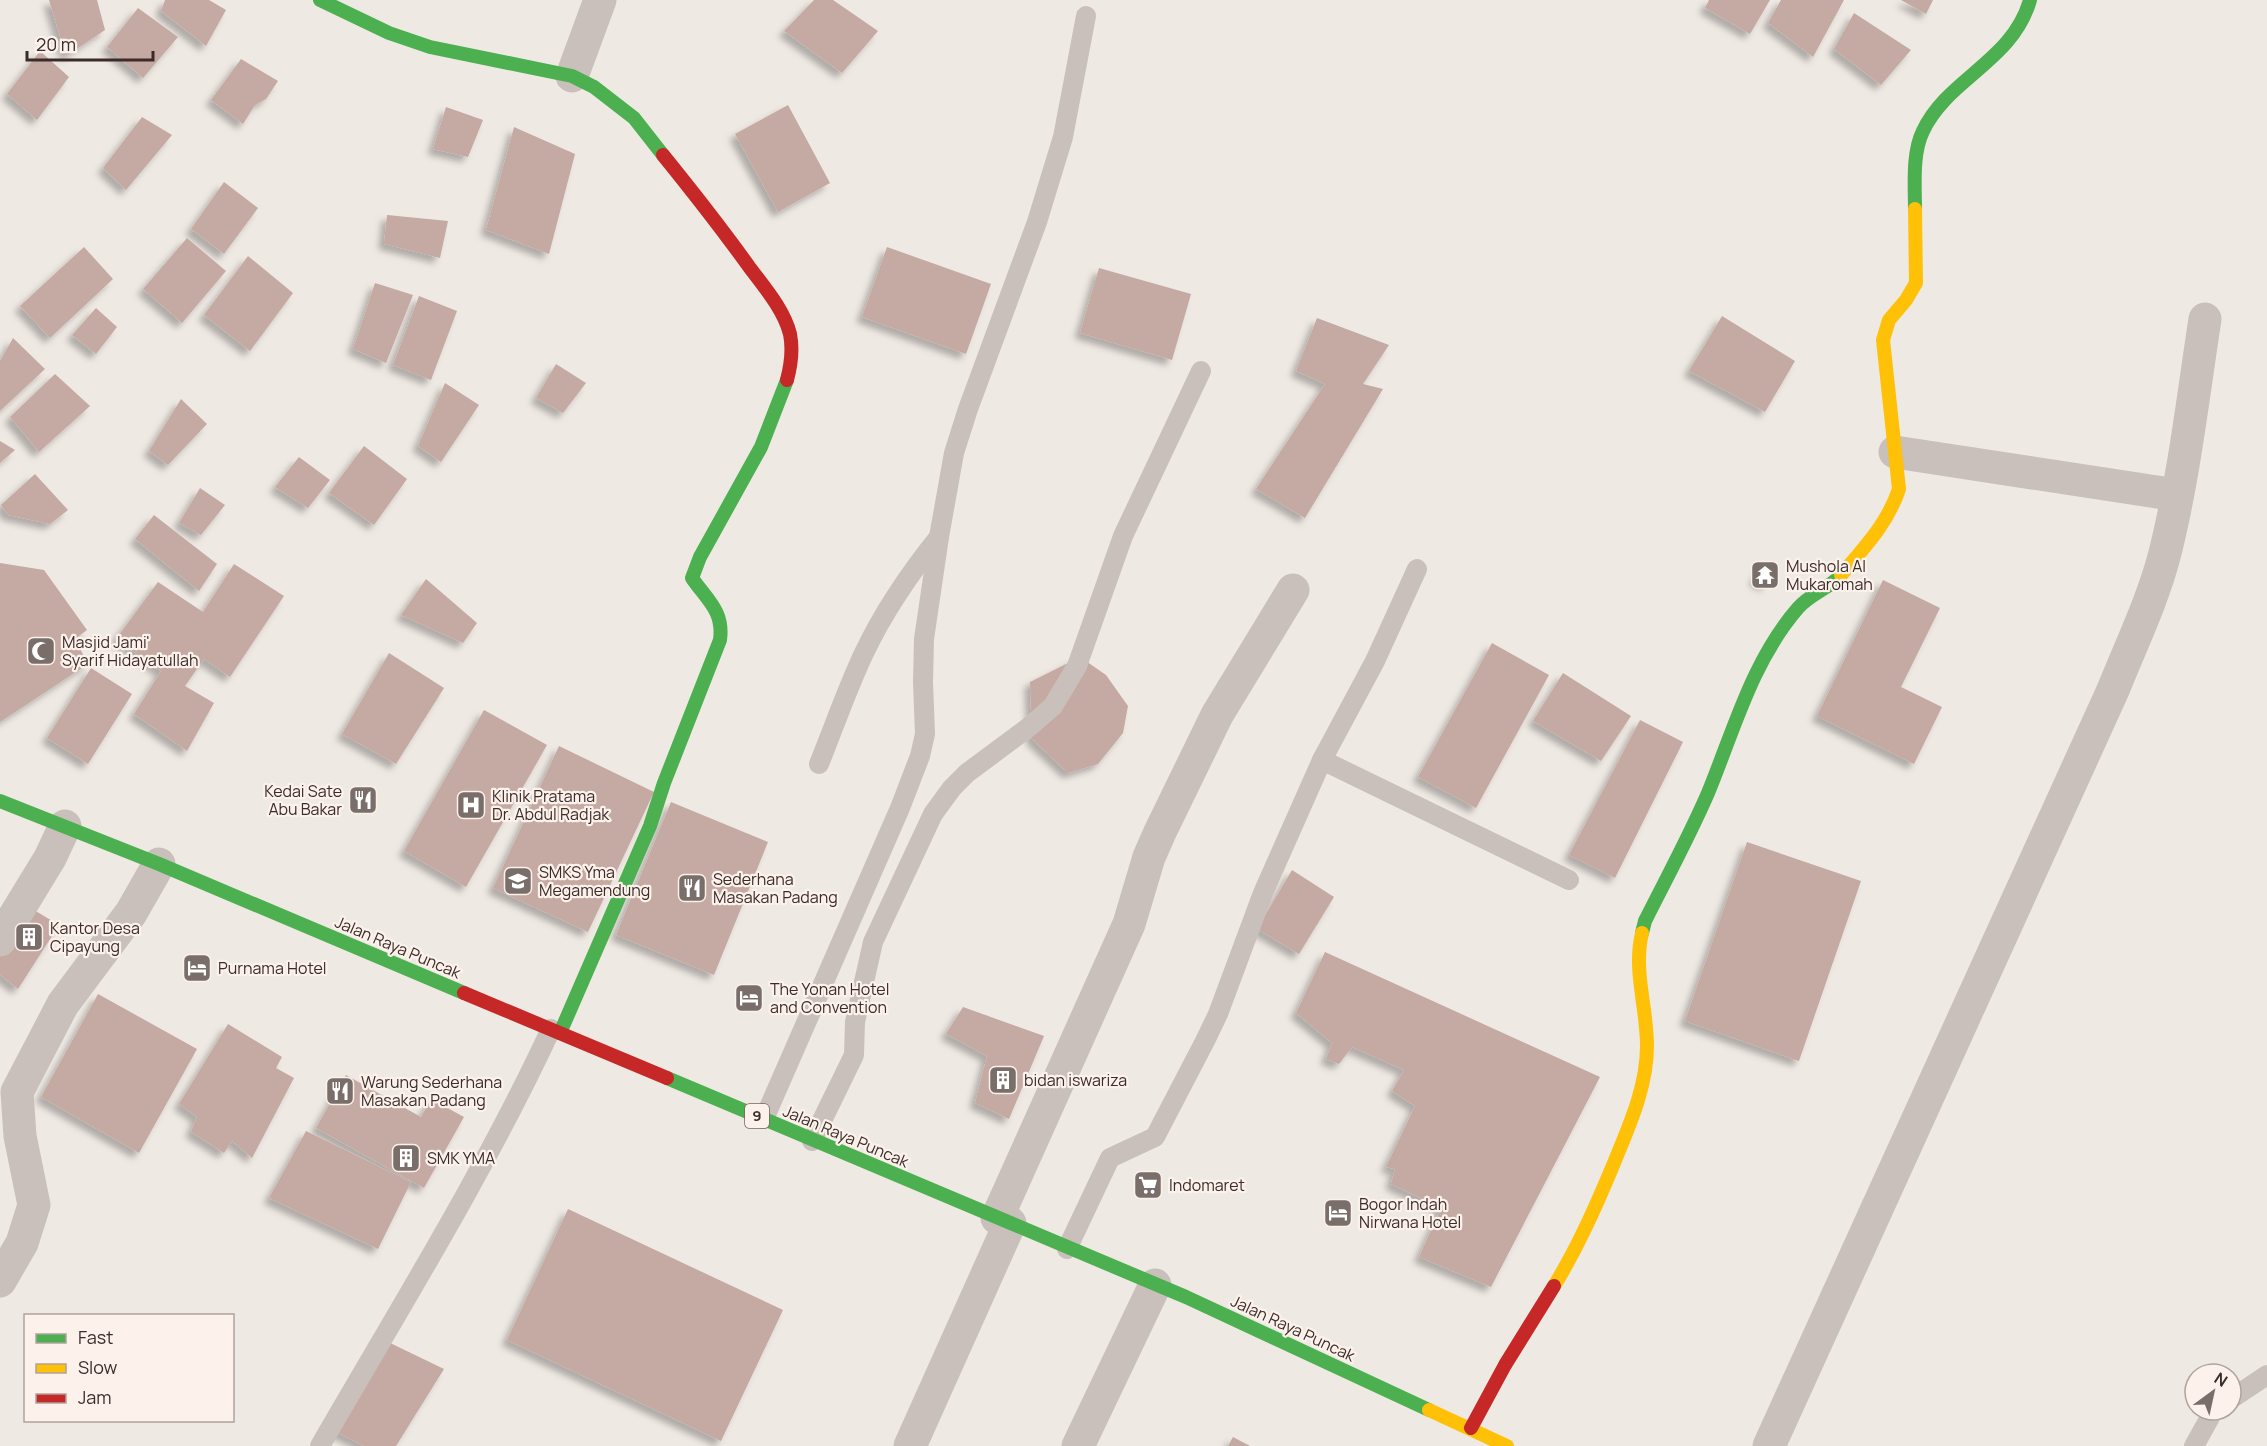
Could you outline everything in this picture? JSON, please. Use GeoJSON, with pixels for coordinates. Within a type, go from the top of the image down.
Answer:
{"type":"FeatureCollection","features":[{"type":"Feature","properties":{"kind":"main road"},"geometry":{"type":"LineString","coordinates":[[320,0],[389,33],[430,47],[572,76],[607,96],[634,118],[707,208],[780,310],[790,335],[791,365],[761,447],[700,557],[692,578],[722,618],[723,628],[720,640],[664,783],[650,826],[555,1031]]}},
{"type":"Feature","properties":{"kind":"main road"},"geometry":{"type":"LineString","coordinates":[[1467,1437],[1505,1365],[1573,1256],[1635,1112],[1647,1046],[1638,973],[1640,942],[1645,921],[1707,795],[1756,671],[1798,608],[1817,591],[1836,581],[1873,538],[1892,510],[1899,489],[1883,339],[1889,321],[1916,283],[1915,167],[1922,132],[1940,105],[2010,41],[2027,11],[2030,0]]}},
{"type":"Feature","properties":{"kind":"main road","name":"Jalan Raya Puncak"},"geometry":{"type":"LineString","coordinates":[[0,801],[159,864],[1155,1285],[1467,1437],[1507,1446]]}},
{"type":"Feature","properties":{"kind":"street"},"geometry":{"type":"LineString","coordinates":[[572,76],[600,0]]}},
{"type":"Feature","properties":{"kind":"street"},"geometry":{"type":"LineString","coordinates":[[1769,1446],[2113,690],[2151,594],[2164,555],[2177,495],[2205,319]]}},
{"type":"Feature","properties":{"kind":"street"},"geometry":{"type":"LineString","coordinates":[[1895,452],[2177,495]]}},
{"type":"Feature","properties":{"kind":"street"},"geometry":{"type":"LineString","coordinates":[[910,1446],[1129,924],[1149,857],[1160,832],[1217,715],[1293,590]]}},
{"type":"Feature","properties":{"kind":"street"},"geometry":{"type":"LineString","coordinates":[[0,940],[50,858],[65,826]]}},
{"type":"Feature","properties":{"kind":"street"},"geometry":{"type":"LineString","coordinates":[[0,1281],[22,1243],[34,1205],[20,1136],[17,1092],[63,1004],[131,913],[159,864]]}},
{"type":"Feature","properties":{"kind":"street"},"geometry":{"type":"LineString","coordinates":[[1078,1446],[1155,1285]]}},
{"type":"Feature","properties":{"kind":"lane"},"geometry":{"type":"LineString","coordinates":[[764,1119],[900,808],[920,756],[925,734],[924,639],[954,453],[1037,222],[1063,137],[1086,16]]}},
{"type":"Feature","properties":{"kind":"lane"},"geometry":{"type":"LineString","coordinates":[[813,1141],[854,1055],[855,1022],[873,942],[933,814],[952,788],[967,773],[1029,727],[1053,705],[1067,683],[1077,666],[1124,536],[1201,371]]}},
{"type":"Feature","properties":{"kind":"lane"},"geometry":{"type":"LineString","coordinates":[[819,764],[864,653],[912,570],[939,537]]}},
{"type":"Feature","properties":{"kind":"lane"},"geometry":{"type":"LineString","coordinates":[[1067,1249],[1110,1158],[1155,1137],[1167,1116],[1218,1014],[1263,893],[1322,760],[1375,661],[1417,569]]}},
{"type":"Feature","properties":{"kind":"lane"},"geometry":{"type":"LineString","coordinates":[[1322,760],[1569,880]]}},
{"type":"Feature","properties":{"kind":"lane"},"geometry":{"type":"LineString","coordinates":[[320,1446],[471,1183],[555,1031]]}},
{"type":"Feature","properties":{"kind":"lane"},"geometry":{"type":"LineString","coordinates":[[2243,1391],[2267,1375]]}},
{"type":"Feature","properties":{"kind":"lane"},"geometry":{"type":"LineString","coordinates":[[2194,1446],[2207,1422]]}},
{"type":"Feature","properties":{"kind":"building"},"geometry":{"type":"Polygon","coordinates":[[[49,0],[97,0],[105,30],[66,56],[49,0]]]}},
{"type":"Feature","properties":{"kind":"building"},"geometry":{"type":"Polygon","coordinates":[[[165,0],[209,0],[226,10],[206,46],[161,11],[165,0]]]}},
{"type":"Feature","properties":{"kind":"building"},"geometry":{"type":"Polygon","coordinates":[[[814,0],[833,0],[878,31],[842,73],[784,31],[814,0]]]}},
{"type":"Feature","properties":{"kind":"building"},"geometry":{"type":"Polygon","coordinates":[[[1709,0],[1770,0],[1750,34],[1705,8],[1709,0]]]}},
{"type":"Feature","properties":{"kind":"building"},"geometry":{"type":"Polygon","coordinates":[[[1781,0],[1844,0],[1813,57],[1768,23],[1781,0]]]}},
{"type":"Feature","properties":{"kind":"building"},"geometry":{"type":"Polygon","coordinates":[[[1901,0],[1933,0],[1926,14],[1901,0]]]}},
{"type":"Feature","properties":{"kind":"building"},"geometry":{"type":"Polygon","coordinates":[[[138,8],[178,37],[143,78],[107,47],[138,8]]]}},
{"type":"Feature","properties":{"kind":"building"},"geometry":{"type":"Polygon","coordinates":[[[1854,13],[1911,50],[1881,85],[1834,49],[1854,13]]]}},
{"type":"Feature","properties":{"kind":"building"},"geometry":{"type":"Polygon","coordinates":[[[40,51],[69,77],[37,120],[7,94],[40,51]]]}},
{"type":"Feature","properties":{"kind":"building"},"geometry":{"type":"Polygon","coordinates":[[[241,59],[278,81],[266,99],[255,105],[243,124],[211,100],[241,59]]]}},
{"type":"Feature","properties":{"kind":"building"},"geometry":{"type":"Polygon","coordinates":[[[788,105],[830,183],[778,212],[735,134],[788,105]]]}},
{"type":"Feature","properties":{"kind":"building"},"geometry":{"type":"Polygon","coordinates":[[[446,107],[483,120],[468,157],[433,149],[446,107]]]}},
{"type":"Feature","properties":{"kind":"building"},"geometry":{"type":"Polygon","coordinates":[[[142,117],[172,135],[126,190],[103,168],[142,117]]]}},
{"type":"Feature","properties":{"kind":"building"},"geometry":{"type":"Polygon","coordinates":[[[514,127],[575,154],[549,254],[486,230],[514,127]]]}},
{"type":"Feature","properties":{"kind":"building"},"geometry":{"type":"Polygon","coordinates":[[[224,182],[258,208],[224,254],[191,229],[224,182]]]}},
{"type":"Feature","properties":{"kind":"building"},"geometry":{"type":"Polygon","coordinates":[[[387,215],[448,221],[440,258],[384,244],[387,215]]]}},
{"type":"Feature","properties":{"kind":"building"},"geometry":{"type":"Polygon","coordinates":[[[187,238],[226,271],[182,323],[143,289],[187,238]]]}},
{"type":"Feature","properties":{"kind":"building"},"geometry":{"type":"Polygon","coordinates":[[[84,247],[113,279],[50,338],[20,306],[84,247]]]}},
{"type":"Feature","properties":{"kind":"building"},"geometry":{"type":"Polygon","coordinates":[[[887,247],[991,284],[966,354],[862,317],[887,247]]]}},
{"type":"Feature","properties":{"kind":"building"},"geometry":{"type":"Polygon","coordinates":[[[248,256],[293,293],[250,351],[204,315],[248,256]]]}},
{"type":"Feature","properties":{"kind":"building"},"geometry":{"type":"Polygon","coordinates":[[[1099,268],[1191,294],[1172,360],[1080,333],[1099,268]]]}},
{"type":"Feature","properties":{"kind":"building"},"geometry":{"type":"Polygon","coordinates":[[[375,283],[413,295],[386,363],[353,349],[375,283]]]}},
{"type":"Feature","properties":{"kind":"building"},"geometry":{"type":"Polygon","coordinates":[[[419,296],[457,311],[431,380],[393,365],[419,296]]]}},
{"type":"Feature","properties":{"kind":"building"},"geometry":{"type":"Polygon","coordinates":[[[96,308],[117,327],[96,354],[72,335],[96,308]]]}},
{"type":"Feature","properties":{"kind":"building"},"geometry":{"type":"Polygon","coordinates":[[[1722,316],[1795,361],[1765,412],[1689,371],[1722,316]]]}},
{"type":"Feature","properties":{"kind":"building"},"geometry":{"type":"Polygon","coordinates":[[[1317,318],[1389,345],[1363,384],[1383,389],[1305,518],[1256,489],[1325,384],[1296,371],[1317,318]]]}},
{"type":"Feature","properties":{"kind":"building"},"geometry":{"type":"Polygon","coordinates":[[[13,338],[45,369],[0,411],[0,361],[13,338]]]}},
{"type":"Feature","properties":{"kind":"building"},"geometry":{"type":"Polygon","coordinates":[[[556,364],[586,383],[563,413],[536,398],[556,364]]]}},
{"type":"Feature","properties":{"kind":"building"},"geometry":{"type":"Polygon","coordinates":[[[55,374],[90,406],[39,452],[10,417],[55,374]]]}},
{"type":"Feature","properties":{"kind":"building"},"geometry":{"type":"Polygon","coordinates":[[[445,383],[479,405],[441,462],[418,446],[445,383]]]}},
{"type":"Feature","properties":{"kind":"building"},"geometry":{"type":"Polygon","coordinates":[[[181,399],[207,424],[168,465],[149,451],[181,399]]]}},
{"type":"Feature","properties":{"kind":"building"},"geometry":{"type":"Polygon","coordinates":[[[0,441],[15,450],[0,463],[0,441]]]}},
{"type":"Feature","properties":{"kind":"building"},"geometry":{"type":"Polygon","coordinates":[[[364,446],[407,479],[374,525],[329,493],[364,446]]]}},
{"type":"Feature","properties":{"kind":"building"},"geometry":{"type":"Polygon","coordinates":[[[299,457],[330,480],[308,508],[275,487],[299,457]]]}},
{"type":"Feature","properties":{"kind":"building"},"geometry":{"type":"Polygon","coordinates":[[[35,474],[68,510],[50,524],[8,515],[1,505],[35,474]]]}},
{"type":"Feature","properties":{"kind":"building"},"geometry":{"type":"Polygon","coordinates":[[[200,488],[225,505],[201,535],[179,523],[200,488]]]}},
{"type":"Feature","properties":{"kind":"building"},"geometry":{"type":"Polygon","coordinates":[[[154,515],[217,564],[199,591],[135,539],[154,515]]]}},
{"type":"Feature","properties":{"kind":"building","name":"Masjid Jami' Syarif Hidayatullah"},"geometry":{"type":"Polygon","coordinates":[[[0,563],[44,570],[87,630],[75,639],[88,664],[0,722],[0,563]]]}},
{"type":"Feature","properties":{"kind":"building","name":"Mushola Al Mukaromah"},"geometry":{"type":"Polygon","coordinates":[[[1766,563],[1776,570],[1765,586],[1754,579],[1766,563]]]}},
{"type":"Feature","properties":{"kind":"building"},"geometry":{"type":"Polygon","coordinates":[[[234,564],[284,596],[230,677],[204,659],[185,686],[214,703],[187,751],[134,714],[161,671],[116,639],[158,582],[203,612],[234,564]]]}},
{"type":"Feature","properties":{"kind":"building"},"geometry":{"type":"Polygon","coordinates":[[[426,579],[477,623],[463,643],[401,615],[426,579]]]}},
{"type":"Feature","properties":{"kind":"building"},"geometry":{"type":"Polygon","coordinates":[[[1883,580],[1940,608],[1901,687],[1942,707],[1914,764],[1817,716],[1883,580]]]}},
{"type":"Feature","properties":{"kind":"building"},"geometry":{"type":"Polygon","coordinates":[[[1492,643],[1549,675],[1476,808],[1418,777],[1492,643]]]}},
{"type":"Feature","properties":{"kind":"building"},"geometry":{"type":"Polygon","coordinates":[[[389,653],[444,688],[396,764],[342,734],[389,653]]]}},
{"type":"Feature","properties":{"kind":"building"},"geometry":{"type":"Polygon","coordinates":[[[1080,657],[1106,675],[1128,706],[1123,733],[1098,764],[1068,773],[1032,739],[1030,682],[1080,657]]]}},
{"type":"Feature","properties":{"kind":"building"},"geometry":{"type":"Polygon","coordinates":[[[91,668],[132,694],[88,764],[47,738],[91,668]]]}},
{"type":"Feature","properties":{"kind":"building"},"geometry":{"type":"Polygon","coordinates":[[[1563,673],[1631,716],[1601,761],[1533,721],[1563,673]]]}},
{"type":"Feature","properties":{"kind":"building","name":"Klinik Pratama Dr. Abdul Radjak"},"geometry":{"type":"Polygon","coordinates":[[[484,710],[547,745],[466,887],[404,851],[484,710]]]}},
{"type":"Feature","properties":{"kind":"building"},"geometry":{"type":"Polygon","coordinates":[[[1640,720],[1683,742],[1615,878],[1569,855],[1640,720]]]}},
{"type":"Feature","properties":{"kind":"building"},"geometry":{"type":"Polygon","coordinates":[[[559,746],[654,792],[588,932],[493,888],[559,746]]]}},
{"type":"Feature","properties":{"kind":"building","name":"Sederhana Masakan Padang"},"geometry":{"type":"Polygon","coordinates":[[[671,802],[768,842],[714,975],[616,935],[671,802]]]}},
{"type":"Feature","properties":{"kind":"building"},"geometry":{"type":"Polygon","coordinates":[[[1747,842],[1861,881],[1799,1061],[1685,1021],[1747,842]]]}},
{"type":"Feature","properties":{"kind":"building"},"geometry":{"type":"Polygon","coordinates":[[[1292,870],[1334,897],[1299,954],[1257,929],[1292,870]]]}},
{"type":"Feature","properties":{"kind":"building","name":"Kantor Desa Cipayung"},"geometry":{"type":"Polygon","coordinates":[[[24,904],[59,925],[18,989],[0,975],[0,948],[24,904]]]}},
{"type":"Feature","properties":{"kind":"building"},"geometry":{"type":"Polygon","coordinates":[[[1325,952],[1600,1077],[1491,1287],[1419,1257],[1441,1208],[1391,1184],[1395,1169],[1386,1167],[1415,1106],[1392,1091],[1404,1070],[1352,1047],[1339,1064],[1326,1059],[1332,1043],[1296,1013],[1325,952]]]}},
{"type":"Feature","properties":{"kind":"building"},"geometry":{"type":"Polygon","coordinates":[[[98,994],[197,1049],[139,1153],[41,1097],[98,994]]]}},
{"type":"Feature","properties":{"kind":"building","name":"bidan iswariza"},"geometry":{"type":"Polygon","coordinates":[[[963,1007],[1044,1036],[1009,1119],[975,1103],[987,1056],[946,1034],[963,1007]]]}},
{"type":"Feature","properties":{"kind":"building"},"geometry":{"type":"Polygon","coordinates":[[[228,1024],[282,1057],[276,1068],[294,1078],[252,1158],[232,1141],[224,1153],[191,1132],[197,1117],[179,1104],[228,1024]]]}},
{"type":"Feature","properties":{"kind":"building","name":"SMK YMA"},"geometry":{"type":"Polygon","coordinates":[[[346,1075],[421,1117],[431,1099],[464,1117],[424,1188],[316,1128],[346,1075]]]}},
{"type":"Feature","properties":{"kind":"building"},"geometry":{"type":"Polygon","coordinates":[[[306,1131],[411,1182],[378,1249],[269,1198],[306,1131]]]}},
{"type":"Feature","properties":{"kind":"building"},"geometry":{"type":"Polygon","coordinates":[[[568,1209],[783,1310],[721,1441],[507,1340],[568,1209]]]}},
{"type":"Feature","properties":{"kind":"building"},"geometry":{"type":"Polygon","coordinates":[[[386,1341],[444,1369],[396,1446],[364,1446],[332,1430],[386,1341]]]}},
{"type":"Feature","properties":{"kind":"building"},"geometry":{"type":"Polygon","coordinates":[[[1233,1437],[1250,1446],[1228,1446],[1233,1437]]]}},
{"type":"Feature","properties":{"kind":"traffic: fast"},"geometry":{"type":"LineString","coordinates":[[320,0],[389,33],[430,47],[572,76],[594,87],[634,118],[663,155]]}},
{"type":"Feature","properties":{"kind":"traffic: fast"},"geometry":{"type":"LineString","coordinates":[[1915,209],[1917,149],[1923,131],[1947,97],[1995,55],[2009,39],[2022,21],[2030,0]]}},
{"type":"Feature","properties":{"kind":"traffic: fast"},"geometry":{"type":"LineString","coordinates":[[560,1033],[650,826],[664,783],[720,640],[721,630],[717,613],[692,578],[700,557],[761,447],[787,380]]}},
{"type":"Feature","properties":{"kind":"traffic: fast"},"geometry":{"type":"LineString","coordinates":[[1642,933],[1645,921],[1701,809],[1756,673],[1768,650],[1798,608],[1841,575]]}},
{"type":"Feature","properties":{"kind":"traffic: fast"},"geometry":{"type":"LineString","coordinates":[[0,801],[159,864],[464,993]]}},
{"type":"Feature","properties":{"kind":"traffic: fast"},"geometry":{"type":"LineString","coordinates":[[667,1078],[1186,1297],[1429,1410]]}},
{"type":"Feature","properties":{"kind":"traffic: slow"},"geometry":{"type":"LineString","coordinates":[[1841,575],[1882,524],[1899,489],[1883,340],[1889,320],[1906,300],[1916,283],[1915,209]]}},
{"type":"Feature","properties":{"kind":"traffic: slow"},"geometry":{"type":"LineString","coordinates":[[1554,1286],[1579,1241],[1600,1195],[1641,1091],[1647,1046],[1639,961],[1642,933]]}},
{"type":"Feature","properties":{"kind":"traffic: slow"},"geometry":{"type":"LineString","coordinates":[[1429,1410],[1507,1446]]}},
{"type":"Feature","properties":{"kind":"traffic: jam"},"geometry":{"type":"LineString","coordinates":[[663,155],[779,308],[791,340],[790,369],[787,380]]}},
{"type":"Feature","properties":{"kind":"traffic: jam"},"geometry":{"type":"LineString","coordinates":[[464,993],[667,1078]]}},
{"type":"Feature","properties":{"kind":"traffic: jam"},"geometry":{"type":"LineString","coordinates":[[1471,1428],[1505,1365],[1554,1286]]}},
{"type":"Feature","properties":{"kind":"place","name":"Mushola Al Mukaromah"},"geometry":{"type":"Point","coordinates":[1765,575]}},
{"type":"Feature","properties":{"kind":"place","name":"Masjid Jami' Syarif Hidayatullah"},"geometry":{"type":"Point","coordinates":[41,651]}},
{"type":"Feature","properties":{"kind":"place","name":"Kedai Sate Abu Bakar"},"geometry":{"type":"Point","coordinates":[363,800]}},
{"type":"Feature","properties":{"kind":"place","name":"Klinik Pratama Dr. Abdul Radjak"},"geometry":{"type":"Point","coordinates":[471,805]}},
{"type":"Feature","properties":{"kind":"place","name":"SMKS Yma Megamendung"},"geometry":{"type":"Point","coordinates":[518,881]}},
{"type":"Feature","properties":{"kind":"place","name":"Sederhana Masakan Padang"},"geometry":{"type":"Point","coordinates":[692,888]}},
{"type":"Feature","properties":{"kind":"place","name":"Kantor Desa Cipayung"},"geometry":{"type":"Point","coordinates":[29,937]}},
{"type":"Feature","properties":{"kind":"place","name":"Purnama Hotel"},"geometry":{"type":"Point","coordinates":[197,968]}},
{"type":"Feature","properties":{"kind":"place","name":"The Yonan Hotel and Convention"},"geometry":{"type":"Point","coordinates":[749,998]}},
{"type":"Feature","properties":{"kind":"place","name":"bidan iswariza"},"geometry":{"type":"Point","coordinates":[1003,1080]}},
{"type":"Feature","properties":{"kind":"place","name":"Warung Sederhana Masakan Padang"},"geometry":{"type":"Point","coordinates":[340,1091]}},
{"type":"Feature","properties":{"kind":"place","name":"SMK YMA"},"geometry":{"type":"Point","coordinates":[406,1158]}},
{"type":"Feature","properties":{"kind":"place","name":"Indomaret"},"geometry":{"type":"Point","coordinates":[1148,1185]}},
{"type":"Feature","properties":{"kind":"place","name":"Bogor Indah Nirwana Hotel"},"geometry":{"type":"Point","coordinates":[1338,1213]}}]}
